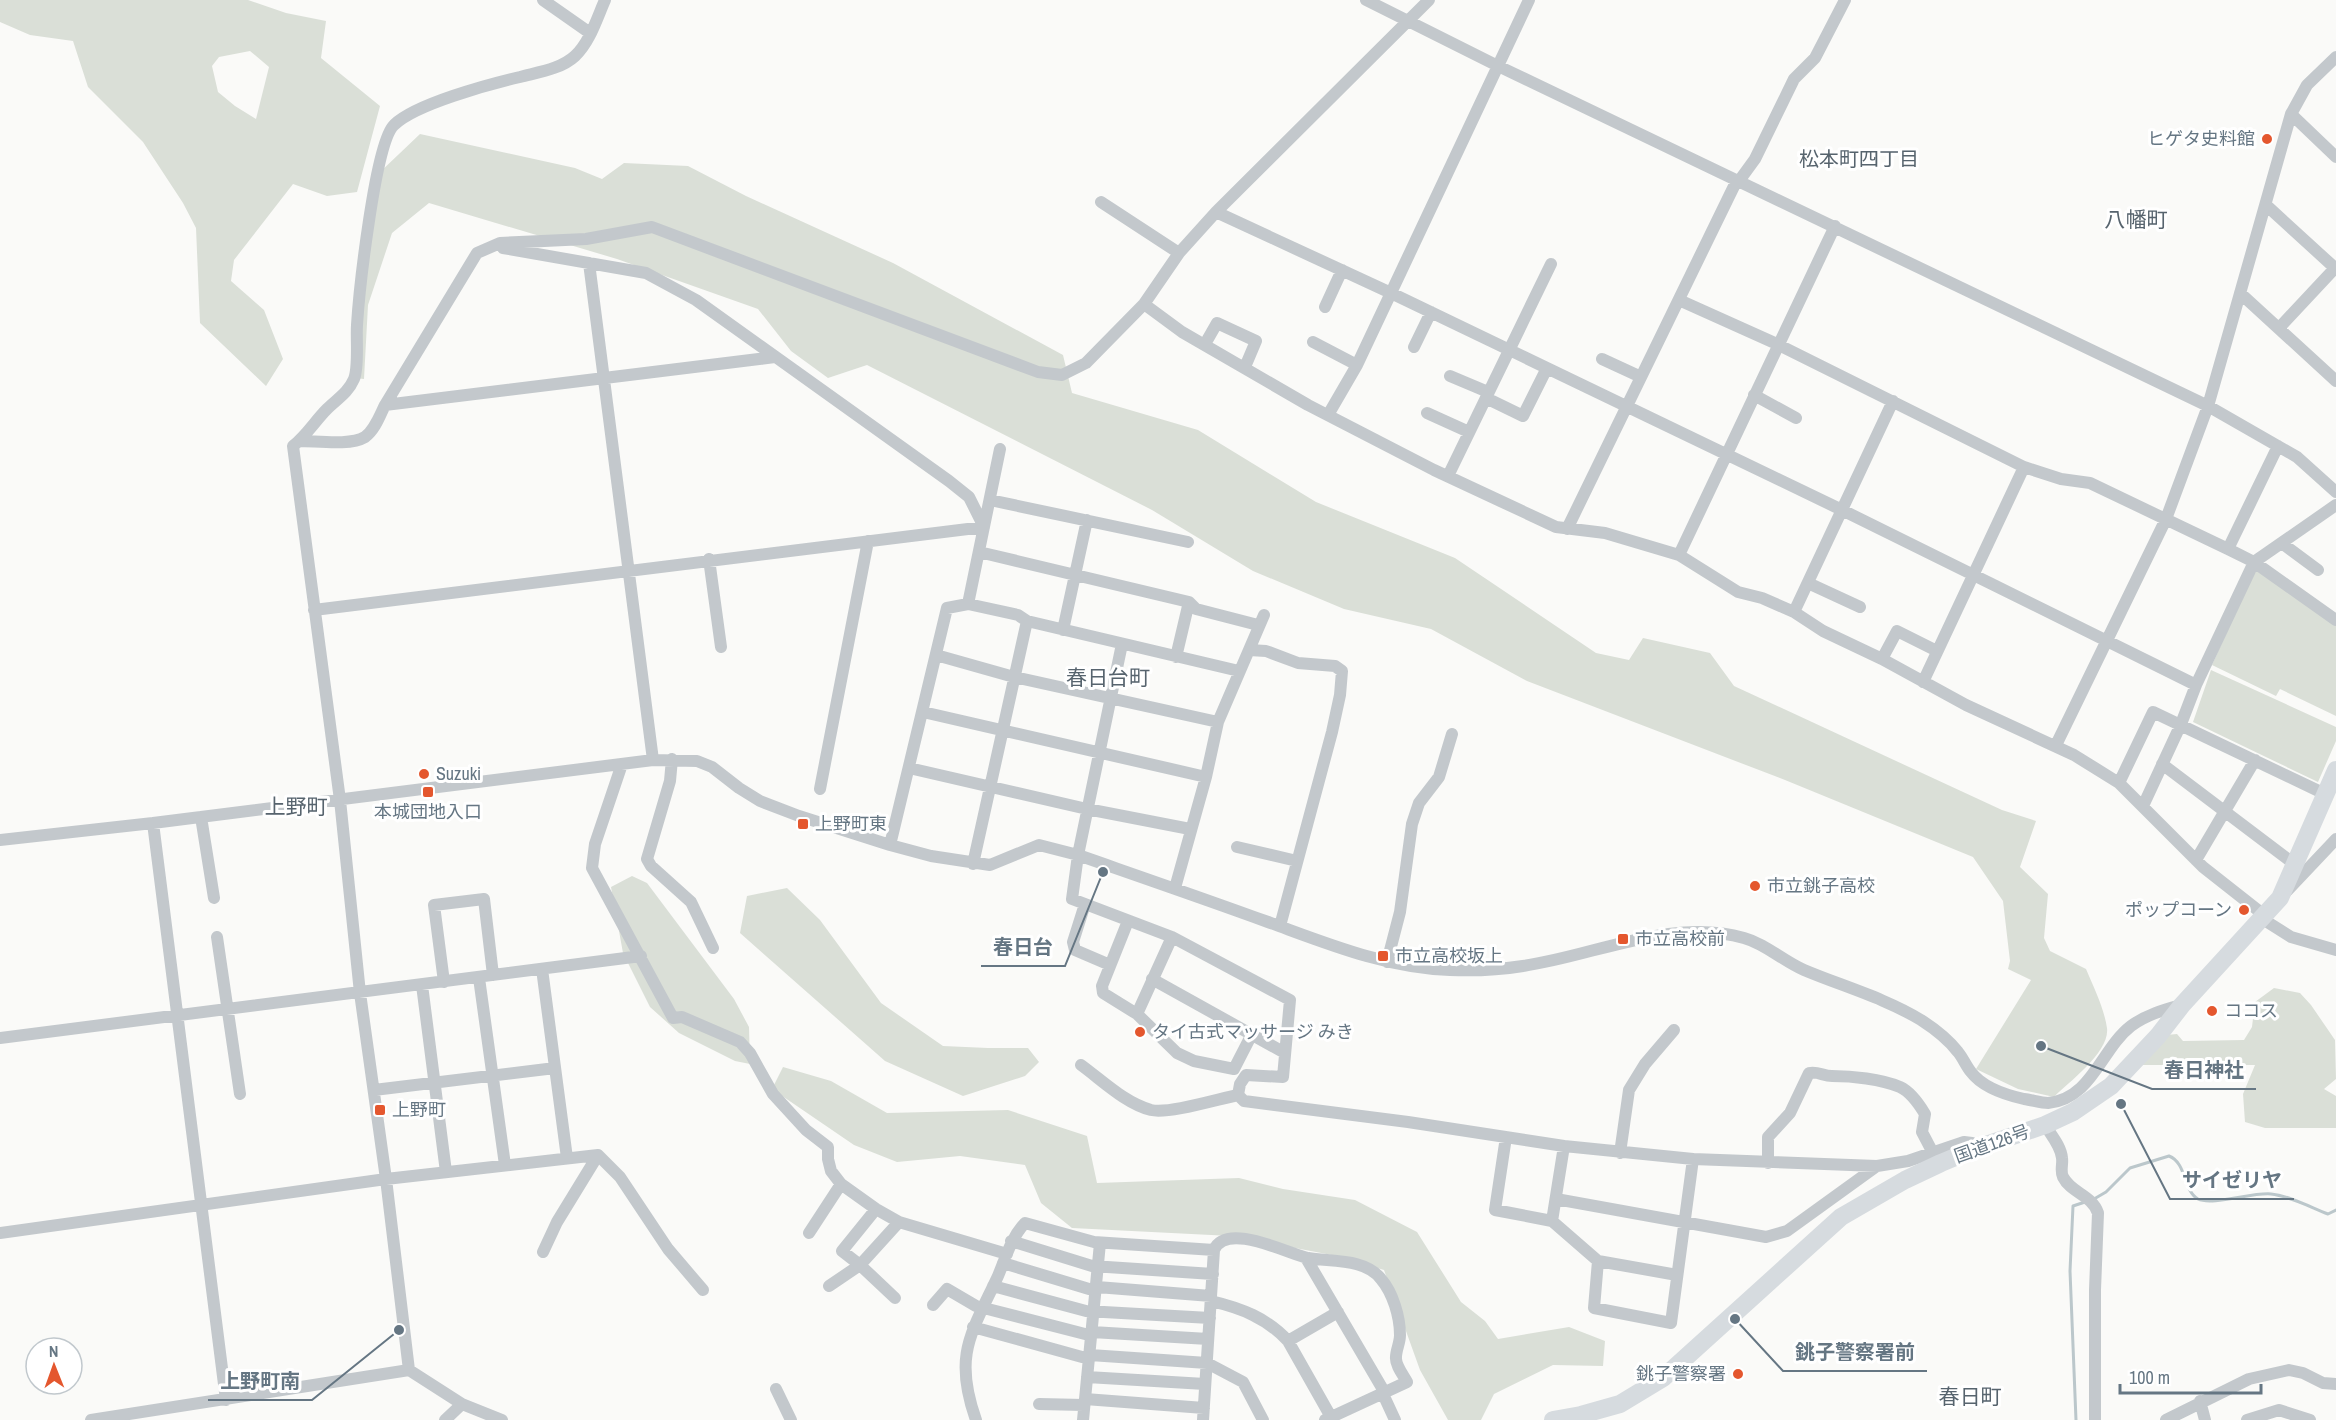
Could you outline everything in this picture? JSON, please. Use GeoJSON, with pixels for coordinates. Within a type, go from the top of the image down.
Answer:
{"type":"FeatureCollection","features":[{"type":"Feature","properties":{"kind":"highway","name":"国道126号"},"geometry":{"type":"LineString","coordinates":[[1553,1420],[1620,1404],[1663,1378],[1841,1217],[1905,1180],[1977,1148],[2045,1125],[2085,1105],[2111,1086],[2280,898],[2293,863],[2336,770]]}},
{"type":"Feature","properties":{"kind":"street"},"geometry":{"type":"LineString","coordinates":[[543,0],[590,33]]}},
{"type":"Feature","properties":{"kind":"street"},"geometry":{"type":"LineString","coordinates":[[409,1370],[386,1179],[360,993],[340,800],[293,446],[327,409],[344,395],[355,378],[357,323],[368,224],[383,147],[393,125],[418,109],[567,62],[577,54],[590,33],[605,0]]}},
{"type":"Feature","properties":{"kind":"street"},"geometry":{"type":"LineString","coordinates":[[1366,0],[1498,66],[2208,406],[2297,457],[2336,492]]}},
{"type":"Feature","properties":{"kind":"street"},"geometry":{"type":"LineString","coordinates":[[299,441],[343,442],[364,437],[375,426],[385,405],[477,253],[500,243],[586,239],[652,228],[1038,372],[1062,375],[1086,363],[1144,304],[1179,253],[1216,212],[1429,0]]}},
{"type":"Feature","properties":{"kind":"street"},"geometry":{"type":"LineString","coordinates":[[1328,415],[1357,365],[1529,0]]}},
{"type":"Feature","properties":{"kind":"street"},"geometry":{"type":"LineString","coordinates":[[1567,529],[1738,181],[1755,159],[1794,79],[1815,58],[1845,0]]}},
{"type":"Feature","properties":{"kind":"street"},"geometry":{"type":"LineString","coordinates":[[2056,745],[2166,519],[2208,406],[2291,114],[2307,85],[2336,57]]}},
{"type":"Feature","properties":{"kind":"street"},"geometry":{"type":"LineString","coordinates":[[2291,114],[2336,157]]}},
{"type":"Feature","properties":{"kind":"street"},"geometry":{"type":"LineString","coordinates":[[1101,202],[1179,253]]}},
{"type":"Feature","properties":{"kind":"street"},"geometry":{"type":"LineString","coordinates":[[2266,205],[2336,268],[2278,328]]}},
{"type":"Feature","properties":{"kind":"street"},"geometry":{"type":"LineString","coordinates":[[1216,212],[1431,312],[1842,510],[2196,685]]}},
{"type":"Feature","properties":{"kind":"street"},"geometry":{"type":"LineString","coordinates":[[1679,555],[1777,344],[1835,226]]}},
{"type":"Feature","properties":{"kind":"street"},"geometry":{"type":"LineString","coordinates":[[494,246],[646,273],[696,300],[949,481],[969,497],[984,527]]}},
{"type":"Feature","properties":{"kind":"street"},"geometry":{"type":"LineString","coordinates":[[590,263],[654,760]]}},
{"type":"Feature","properties":{"kind":"street"},"geometry":{"type":"LineString","coordinates":[[1448,476],[1551,264]]}},
{"type":"Feature","properties":{"kind":"street"},"geometry":{"type":"LineString","coordinates":[[1325,307],[1342,270]]}},
{"type":"Feature","properties":{"kind":"street"},"geometry":{"type":"LineString","coordinates":[[2240,293],[2336,381]]}},
{"type":"Feature","properties":{"kind":"street"},"geometry":{"type":"LineString","coordinates":[[1679,300],[1777,344],[2024,467],[2061,479],[2090,483],[2228,549],[2254,562],[2336,620]]}},
{"type":"Feature","properties":{"kind":"street"},"geometry":{"type":"LineString","coordinates":[[1144,304],[1182,332],[1328,415],[1448,476],[1556,527],[1605,532],[1679,555],[1738,592],[1762,598],[1794,612],[1823,631],[1882,659],[1994,719],[2056,745],[2119,783],[2196,860],[2291,938],[2336,950]]}},
{"type":"Feature","properties":{"kind":"street"},"geometry":{"type":"LineString","coordinates":[[1414,347],[1431,312]]}},
{"type":"Feature","properties":{"kind":"street"},"geometry":{"type":"LineString","coordinates":[[1205,344],[1217,322],[1256,340],[1245,367]]}},
{"type":"Feature","properties":{"kind":"street"},"geometry":{"type":"LineString","coordinates":[[1312,342],[1357,365]]}},
{"type":"Feature","properties":{"kind":"street"},"geometry":{"type":"LineString","coordinates":[[385,405],[775,357]]}},
{"type":"Feature","properties":{"kind":"street"},"geometry":{"type":"LineString","coordinates":[[1602,359],[1641,377]]}},
{"type":"Feature","properties":{"kind":"street"},"geometry":{"type":"LineString","coordinates":[[1450,376],[1523,416],[1546,368]]}},
{"type":"Feature","properties":{"kind":"street"},"geometry":{"type":"LineString","coordinates":[[1754,395],[1796,418]]}},
{"type":"Feature","properties":{"kind":"street"},"geometry":{"type":"LineString","coordinates":[[1794,612],[1893,401]]}},
{"type":"Feature","properties":{"kind":"street"},"geometry":{"type":"LineString","coordinates":[[1427,413],[1469,432]]}},
{"type":"Feature","properties":{"kind":"street"},"geometry":{"type":"LineString","coordinates":[[2228,549],[2278,446]]}},
{"type":"Feature","properties":{"kind":"street"},"geometry":{"type":"LineString","coordinates":[[968,604],[999,449]]}},
{"type":"Feature","properties":{"kind":"street"},"geometry":{"type":"LineString","coordinates":[[1923,682],[2024,467]]}},
{"type":"Feature","properties":{"kind":"street"},"geometry":{"type":"LineString","coordinates":[[990,500],[1188,542]]}},
{"type":"Feature","properties":{"kind":"street"},"geometry":{"type":"LineString","coordinates":[[2143,806],[2181,724],[2196,685],[2254,562],[2336,505]]}},
{"type":"Feature","properties":{"kind":"street"},"geometry":{"type":"LineString","coordinates":[[1063,630],[1087,520]]}},
{"type":"Feature","properties":{"kind":"street"},"geometry":{"type":"LineString","coordinates":[[314,610],[984,527]]}},
{"type":"Feature","properties":{"kind":"street"},"geometry":{"type":"LineString","coordinates":[[820,789],[868,541]]}},
{"type":"Feature","properties":{"kind":"street"},"geometry":{"type":"LineString","coordinates":[[2283,544],[2318,570]]}},
{"type":"Feature","properties":{"kind":"street"},"geometry":{"type":"LineString","coordinates":[[979,552],[1189,602],[1196,609],[1261,620],[1218,723],[1206,777],[1175,888]]}},
{"type":"Feature","properties":{"kind":"street"},"geometry":{"type":"LineString","coordinates":[[709,560],[721,647]]}},
{"type":"Feature","properties":{"kind":"street"},"geometry":{"type":"LineString","coordinates":[[1808,583],[1860,607]]}},
{"type":"Feature","properties":{"kind":"street"},"geometry":{"type":"LineString","coordinates":[[1176,657],[1189,602]]}},
{"type":"Feature","properties":{"kind":"street"},"geometry":{"type":"LineString","coordinates":[[890,845],[947,608],[968,604],[1018,615],[1027,621],[1063,630],[1239,671]]}},
{"type":"Feature","properties":{"kind":"street"},"geometry":{"type":"LineString","coordinates":[[974,864],[1027,621]]}},
{"type":"Feature","properties":{"kind":"street"},"geometry":{"type":"LineString","coordinates":[[1882,659],[1897,632],[1937,651]]}},
{"type":"Feature","properties":{"kind":"street"},"geometry":{"type":"LineString","coordinates":[[1122,644],[1087,809],[1072,899],[1172,937],[1290,1000],[1282,1077],[1246,1075],[1240,1084],[1238,1095]]}},
{"type":"Feature","properties":{"kind":"street"},"geometry":{"type":"LineString","coordinates":[[1249,650],[1266,651],[1298,663],[1335,666],[1342,671],[1340,695],[1332,732],[1280,926]]}},
{"type":"Feature","properties":{"kind":"street"},"geometry":{"type":"LineString","coordinates":[[936,655],[1014,677],[1218,723]]}},
{"type":"Feature","properties":{"kind":"street"},"geometry":{"type":"LineString","coordinates":[[923,712],[1206,777]]}},
{"type":"Feature","properties":{"kind":"street"},"geometry":{"type":"LineString","coordinates":[[2119,783],[2153,712],[2325,794]]}},
{"type":"Feature","properties":{"kind":"street"},"geometry":{"type":"LineString","coordinates":[[1387,962],[1400,912],[1412,824],[1419,802],[1439,777],[1452,734]]}},
{"type":"Feature","properties":{"kind":"street"},"geometry":{"type":"LineString","coordinates":[[672,759],[670,782],[647,859],[651,866],[691,902],[712,948]]}},
{"type":"Feature","properties":{"kind":"street"},"geometry":{"type":"LineString","coordinates":[[0,840],[672,759],[697,761],[712,767],[760,801],[890,845],[974,864],[990,865],[1039,845],[1078,855],[1334,946],[1387,962],[1445,970],[1482,970],[1523,966],[1673,934],[1722,934],[1742,938],[1771,950],[1800,968],[1892,1005],[1917,1018],[1937,1031],[1959,1052],[1973,1075],[1993,1090],[2018,1098],[2048,1103],[2067,1097],[2089,1082],[2110,1049],[2130,1027],[2152,1013],[2182,1005]]}},
{"type":"Feature","properties":{"kind":"street"},"geometry":{"type":"LineString","coordinates":[[2196,860],[2255,760]]}},
{"type":"Feature","properties":{"kind":"street"},"geometry":{"type":"LineString","coordinates":[[622,764],[595,844],[592,868],[673,1018],[682,1017],[740,1042],[750,1053],[773,1094],[806,1130],[828,1147],[831,1171],[841,1184],[876,1209],[899,1222],[1089,1289],[1097,1287],[1211,1299],[1262,1319],[1279,1331],[1288,1341],[1328,1418],[1407,1382],[1395,1359],[1400,1335],[1396,1312],[1386,1284],[1370,1270],[1353,1263],[1306,1257],[1254,1240],[1224,1241],[1214,1250],[1213,1274],[1211,1299],[1210,1317],[1208,1339],[1203,1414],[1084,1402],[1039,1404]]}},
{"type":"Feature","properties":{"kind":"street"},"geometry":{"type":"LineString","coordinates":[[2162,764],[2293,863]]}},
{"type":"Feature","properties":{"kind":"street"},"geometry":{"type":"LineString","coordinates":[[909,768],[1087,809],[1190,829]]}},
{"type":"Feature","properties":{"kind":"street"},"geometry":{"type":"LineString","coordinates":[[201,817],[213,898]]}},
{"type":"Feature","properties":{"kind":"street"},"geometry":{"type":"LineString","coordinates":[[153,823],[226,1400]]}},
{"type":"Feature","properties":{"kind":"street"},"geometry":{"type":"LineString","coordinates":[[2280,898],[2336,839]]}},
{"type":"Feature","properties":{"kind":"street"},"geometry":{"type":"LineString","coordinates":[[1237,847],[1297,861]]}},
{"type":"Feature","properties":{"kind":"street"},"geometry":{"type":"LineString","coordinates":[[444,982],[434,905],[484,899],[493,975]]}},
{"type":"Feature","properties":{"kind":"street"},"geometry":{"type":"LineString","coordinates":[[1085,904],[1073,942],[1075,950],[1110,965]]}},
{"type":"Feature","properties":{"kind":"street"},"geometry":{"type":"LineString","coordinates":[[1128,921],[1102,986],[1103,993],[1137,1014],[1177,1053],[1194,1061],[1234,1069],[1252,1034]]}},
{"type":"Feature","properties":{"kind":"street"},"geometry":{"type":"LineString","coordinates":[[217,937],[240,1094]]}},
{"type":"Feature","properties":{"kind":"street"},"geometry":{"type":"LineString","coordinates":[[1137,1014],[1172,937]]}},
{"type":"Feature","properties":{"kind":"street"},"geometry":{"type":"LineString","coordinates":[[0,1038],[641,956]]}},
{"type":"Feature","properties":{"kind":"street"},"geometry":{"type":"LineString","coordinates":[[542,969],[567,1158]]}},
{"type":"Feature","properties":{"kind":"street"},"geometry":{"type":"LineString","coordinates":[[479,978],[505,1165]]}},
{"type":"Feature","properties":{"kind":"street"},"geometry":{"type":"LineString","coordinates":[[1152,979],[1285,1053]]}},
{"type":"Feature","properties":{"kind":"street"},"geometry":{"type":"LineString","coordinates":[[422,985],[446,1172]]}},
{"type":"Feature","properties":{"kind":"street"},"geometry":{"type":"LineString","coordinates":[[1620,1153],[1629,1090],[1645,1064],[1674,1030]]}},
{"type":"Feature","properties":{"kind":"street"},"geometry":{"type":"LineString","coordinates":[[1081,1065],[1130,1101],[1153,1110],[1176,1109],[1238,1095]]}},
{"type":"Feature","properties":{"kind":"street"},"geometry":{"type":"LineString","coordinates":[[374,1090],[555,1068]]}},
{"type":"Feature","properties":{"kind":"street"},"geometry":{"type":"LineString","coordinates":[[1768,1164],[1768,1137],[1791,1113],[1809,1073],[1815,1072],[1828,1077],[1847,1075],[1901,1087],[1918,1102],[1925,1114],[1922,1132],[1933,1153]]}},
{"type":"Feature","properties":{"kind":"street"},"geometry":{"type":"LineString","coordinates":[[1238,1095],[1244,1101],[1564,1146],[1693,1159],[1768,1164],[1877,1166],[1908,1161],[1964,1142],[1972,1143],[1977,1148]]}},
{"type":"Feature","properties":{"kind":"street"},"geometry":{"type":"LineString","coordinates":[[2045,1125],[2057,1144],[2062,1158],[2063,1177],[2070,1185],[2089,1198],[2096,1207],[2095,1420]]}},
{"type":"Feature","properties":{"kind":"street"},"geometry":{"type":"LineString","coordinates":[[1506,1137],[1495,1210],[1552,1221],[1598,1261],[1677,1275]]}},
{"type":"Feature","properties":{"kind":"street"},"geometry":{"type":"LineString","coordinates":[[1552,1221],[1564,1146]]}},
{"type":"Feature","properties":{"kind":"street"},"geometry":{"type":"LineString","coordinates":[[0,1233],[386,1179],[598,1155]]}},
{"type":"Feature","properties":{"kind":"street"},"geometry":{"type":"LineString","coordinates":[[543,1252],[557,1222],[598,1155]]}},
{"type":"Feature","properties":{"kind":"street"},"geometry":{"type":"LineString","coordinates":[[598,1155],[620,1177],[668,1249],[702,1290]]}},
{"type":"Feature","properties":{"kind":"street"},"geometry":{"type":"LineString","coordinates":[[1598,1261],[1594,1308],[1671,1323],[1693,1159]]}},
{"type":"Feature","properties":{"kind":"street"},"geometry":{"type":"LineString","coordinates":[[1556,1199],[1766,1237],[1787,1231],[1877,1166]]}},
{"type":"Feature","properties":{"kind":"street"},"geometry":{"type":"LineString","coordinates":[[809,1233],[841,1184]]}},
{"type":"Feature","properties":{"kind":"street"},"geometry":{"type":"LineString","coordinates":[[876,1209],[842,1251],[895,1298]]}},
{"type":"Feature","properties":{"kind":"street"},"geometry":{"type":"LineString","coordinates":[[829,1286],[860,1265],[899,1222]]}},
{"type":"Feature","properties":{"kind":"street"},"geometry":{"type":"LineString","coordinates":[[976,1420],[966,1389],[967,1346],[973,1327],[1011,1241],[1025,1223],[1100,1243],[1214,1250]]}},
{"type":"Feature","properties":{"kind":"street"},"geometry":{"type":"LineString","coordinates":[[1011,1241],[1092,1266],[1213,1274]]}},
{"type":"Feature","properties":{"kind":"street"},"geometry":{"type":"LineString","coordinates":[[1083,1420],[1100,1243]]}},
{"type":"Feature","properties":{"kind":"street"},"geometry":{"type":"LineString","coordinates":[[1306,1257],[1384,1393],[1395,1420]]}},
{"type":"Feature","properties":{"kind":"street"},"geometry":{"type":"LineString","coordinates":[[993,1286],[1086,1311],[1210,1317]]}},
{"type":"Feature","properties":{"kind":"street"},"geometry":{"type":"LineString","coordinates":[[933,1305],[947,1290],[976,1306],[1085,1334],[1092,1332],[1208,1339]]}},
{"type":"Feature","properties":{"kind":"street"},"geometry":{"type":"LineString","coordinates":[[1288,1341],[1338,1312]]}},
{"type":"Feature","properties":{"kind":"street"},"geometry":{"type":"LineString","coordinates":[[973,1327],[1082,1357],[1090,1355],[1207,1363],[1243,1382],[1263,1420]]}},
{"type":"Feature","properties":{"kind":"street"},"geometry":{"type":"LineString","coordinates":[[91,1420],[409,1370],[462,1404],[502,1420]]}},
{"type":"Feature","properties":{"kind":"street"},"geometry":{"type":"LineString","coordinates":[[2166,1420],[2200,1401],[2249,1379],[2289,1370],[2303,1373],[2323,1383],[2336,1384]]}},
{"type":"Feature","properties":{"kind":"street"},"geometry":{"type":"LineString","coordinates":[[1088,1377],[1205,1384]]}},
{"type":"Feature","properties":{"kind":"street"},"geometry":{"type":"LineString","coordinates":[[776,1389],[791,1420]]}},
{"type":"Feature","properties":{"kind":"street"},"geometry":{"type":"LineString","coordinates":[[2200,1401],[2205,1420]]}},
{"type":"Feature","properties":{"kind":"street"},"geometry":{"type":"LineString","coordinates":[[445,1420],[462,1404]]}},
{"type":"Feature","properties":{"kind":"street"},"geometry":{"type":"LineString","coordinates":[[2247,1420],[2279,1410],[2310,1420]]}},
{"type":"Feature","properties":{"kind":"shaded area"},"geometry":{"type":"Polygon","coordinates":[[[0,0],[248,0],[286,13],[326,21],[321,58],[380,106],[357,192],[327,196],[293,184],[234,260],[231,281],[264,310],[283,359],[266,386],[200,323],[196,228],[183,203],[143,142],[88,87],[73,41],[30,35],[0,22],[0,0]],[[250,51],[219,57],[212,66],[218,92],[256,119],[269,67],[250,51]]]}},
{"type":"Feature","properties":{"kind":"shaded area"},"geometry":{"type":"Polygon","coordinates":[[[420,134],[575,168],[602,179],[624,163],[688,166],[746,196],[893,263],[1063,355],[1072,393],[1198,430],[1316,502],[1455,558],[1596,653],[1629,660],[1643,638],[1710,653],[1734,686],[2002,810],[2036,821],[2020,867],[2048,894],[2044,938],[2050,951],[2086,969],[2106,1021],[2106,1037],[2102,1047],[2088,1066],[2054,1097],[2018,1089],[1976,1069],[2031,980],[2008,969],[2010,961],[2003,901],[1973,857],[1785,780],[1527,681],[1431,629],[1344,609],[1253,571],[1152,510],[867,365],[828,378],[791,351],[758,309],[617,259],[429,203],[392,233],[368,305],[364,379],[355,378],[378,174],[420,134]]]}},
{"type":"Feature","properties":{"kind":"shaded area"},"geometry":{"type":"Polygon","coordinates":[[[2259,571],[2336,624],[2336,716],[2280,689],[2276,696],[2212,665],[2253,573],[2259,571]]]}},
{"type":"Feature","properties":{"kind":"shaded area"},"geometry":{"type":"Polygon","coordinates":[[[2211,670],[2336,727],[2336,741],[2318,782],[2193,722],[2211,670]]]}},
{"type":"Feature","properties":{"kind":"shaded area"},"geometry":{"type":"Polygon","coordinates":[[[632,876],[647,883],[734,999],[749,1027],[750,1064],[735,1061],[679,1033],[650,1007],[623,953],[611,887],[632,876]]]}},
{"type":"Feature","properties":{"kind":"shaded area"},"geometry":{"type":"Polygon","coordinates":[[[787,888],[820,920],[881,1003],[943,1046],[1028,1048],[1039,1062],[1025,1076],[963,1096],[885,1061],[740,933],[747,896],[787,888]]]}},
{"type":"Feature","properties":{"kind":"shaded area"},"geometry":{"type":"Polygon","coordinates":[[[2274,988],[2300,993],[2335,1040],[2336,1079],[2324,1089],[2336,1096],[2336,1128],[2265,1128],[2245,1122],[2243,1094],[2255,1065],[2136,1065],[2166,1035],[2177,1034],[2183,1041],[2244,1040],[2252,1027],[2255,1002],[2274,988]]]}},
{"type":"Feature","properties":{"kind":"shaded area"},"geometry":{"type":"Polygon","coordinates":[[[783,1067],[831,1081],[887,1113],[1008,1110],[1087,1136],[1097,1183],[1239,1178],[1283,1189],[1355,1200],[1417,1232],[1461,1302],[1485,1321],[1498,1339],[1569,1327],[1605,1341],[1603,1366],[1553,1365],[1494,1394],[1481,1420],[1448,1420],[1420,1370],[1384,1270],[1337,1256],[1231,1236],[1072,1228],[1041,1203],[1025,1165],[960,1156],[897,1162],[854,1145],[772,1089],[783,1067]]]}},
{"type":"Feature","properties":{"kind":"waterway"},"geometry":{"type":"LineString","coordinates":[[2094,1199],[2106,1192],[2130,1168],[2169,1156],[2179,1165],[2193,1195],[2204,1201],[2271,1194],[2293,1199],[2328,1214],[2336,1210]]}},
{"type":"Feature","properties":{"kind":"waterway"},"geometry":{"type":"LineString","coordinates":[[2076,1420],[2070,1271],[2073,1206],[2085,1202]]}},
{"type":"Feature","properties":{"kind":"place","name":"ヒゲタ史料館"},"geometry":{"type":"Point","coordinates":[2267,139]}},
{"type":"Feature","properties":{"kind":"place","name":"Suzuki"},"geometry":{"type":"Point","coordinates":[424,774]}},
{"type":"Feature","properties":{"kind":"place","name":"本城団地入口"},"geometry":{"type":"Point","coordinates":[428,792]}},
{"type":"Feature","properties":{"kind":"place","name":"上野町東"},"geometry":{"type":"Point","coordinates":[803,824]}},
{"type":"Feature","properties":{"kind":"place","name":"春日台"},"geometry":{"type":"Point","coordinates":[1103,872]}},
{"type":"Feature","properties":{"kind":"place","name":"市立銚子高校"},"geometry":{"type":"Point","coordinates":[1755,886]}},
{"type":"Feature","properties":{"kind":"place","name":"ポップコーン"},"geometry":{"type":"Point","coordinates":[2244,910]}},
{"type":"Feature","properties":{"kind":"place","name":"市立高校前"},"geometry":{"type":"Point","coordinates":[1623,939]}},
{"type":"Feature","properties":{"kind":"place","name":"市立高校坂上"},"geometry":{"type":"Point","coordinates":[1383,956]}},
{"type":"Feature","properties":{"kind":"place","name":"ココス"},"geometry":{"type":"Point","coordinates":[2212,1011]}},
{"type":"Feature","properties":{"kind":"place","name":"タイ古式マッサージ みき"},"geometry":{"type":"Point","coordinates":[1140,1032]}},
{"type":"Feature","properties":{"kind":"place","name":"春日神社"},"geometry":{"type":"Point","coordinates":[2041,1046]}},
{"type":"Feature","properties":{"kind":"place","name":"サイゼリヤ"},"geometry":{"type":"Point","coordinates":[2121,1104]}},
{"type":"Feature","properties":{"kind":"place","name":"上野町"},"geometry":{"type":"Point","coordinates":[380,1110]}},
{"type":"Feature","properties":{"kind":"place","name":"銚子警察署前"},"geometry":{"type":"Point","coordinates":[1735,1319]}},
{"type":"Feature","properties":{"kind":"place","name":"上野町南"},"geometry":{"type":"Point","coordinates":[399,1330]}},
{"type":"Feature","properties":{"kind":"place","name":"銚子警察署"},"geometry":{"type":"Point","coordinates":[1738,1374]}},
{"type":"Feature","properties":{"kind":"district","name":"松本町四丁目"},"geometry":{"type":"Point","coordinates":[1859,159]}},
{"type":"Feature","properties":{"kind":"district","name":"八幡町"},"geometry":{"type":"Point","coordinates":[2136,220]}},
{"type":"Feature","properties":{"kind":"district","name":"春日台町"},"geometry":{"type":"Point","coordinates":[1108,678]}},
{"type":"Feature","properties":{"kind":"district","name":"上野町"},"geometry":{"type":"Point","coordinates":[296,807]}},
{"type":"Feature","properties":{"kind":"district","name":"春日町"},"geometry":{"type":"Point","coordinates":[1970,1397]}}]}
